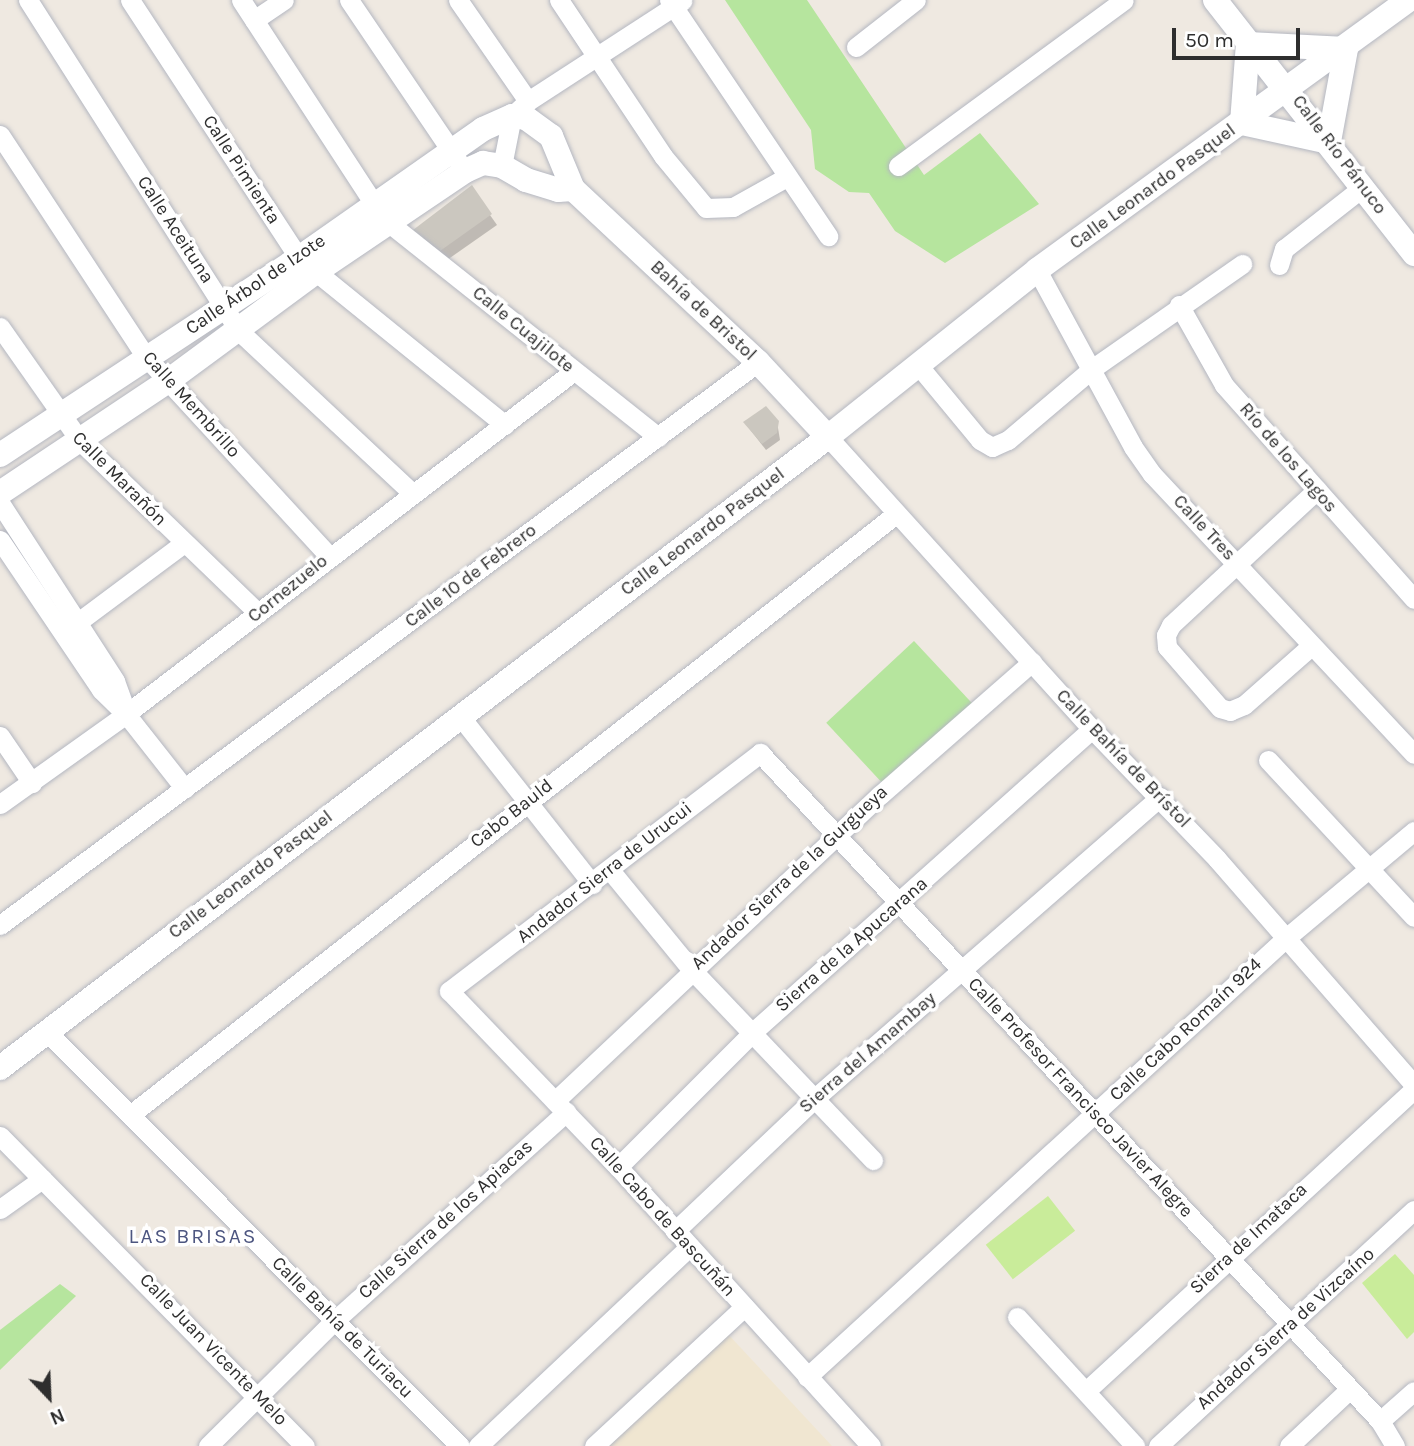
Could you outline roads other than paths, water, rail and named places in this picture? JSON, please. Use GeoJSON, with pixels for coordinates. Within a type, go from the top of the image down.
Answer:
{"type":"FeatureCollection","features":[{"type":"Feature","properties":{"kind":"street","name":"Calle Aceituna"},"geometry":{"type":"LineString","coordinates":[[28,0],[239,331],[412,493]]}},
{"type":"Feature","properties":{"kind":"street","name":"Calle Pimienta"},"geometry":{"type":"LineString","coordinates":[[130,0],[308,264],[505,425]]}},
{"type":"Feature","properties":{"kind":"street","name":"Calle Cuajilote"},"geometry":{"type":"LineString","coordinates":[[241,0],[382,213],[657,437]]}},
{"type":"Feature","properties":{"kind":"street"},"geometry":{"type":"LineString","coordinates":[[254,20],[284,0]]}},
{"type":"Feature","properties":{"kind":"street"},"geometry":{"type":"LineString","coordinates":[[349,0],[458,161]]}},
{"type":"Feature","properties":{"kind":"street"},"geometry":{"type":"LineString","coordinates":[[458,0],[520,109]]}},
{"type":"Feature","properties":{"kind":"street"},"geometry":{"type":"LineString","coordinates":[[559,0],[667,162],[706,208],[733,207],[785,178]]}},
{"type":"Feature","properties":{"kind":"street"},"geometry":{"type":"LineString","coordinates":[[856,47],[916,0]]}},
{"type":"Feature","properties":{"kind":"street"},"geometry":{"type":"LineString","coordinates":[[898,166],[1124,0]]}},
{"type":"Feature","properties":{"kind":"street","name":"Calle Río Pánuco"},"geometry":{"type":"LineString","coordinates":[[1215,0],[1248,44],[1289,90],[1414,254]]}},
{"type":"Feature","properties":{"kind":"street","name":"Calle Leonardo Pasquel"},"geometry":{"type":"LineString","coordinates":[[0,1068],[828,437],[1037,271],[1346,49],[1408,0]]}},
{"type":"Feature","properties":{"kind":"street"},"geometry":{"type":"LineString","coordinates":[[573,189],[558,190],[526,180],[502,166],[520,109],[598,59],[675,2],[785,178],[828,236]]}},
{"type":"Feature","properties":{"kind":"street"},"geometry":{"type":"LineString","coordinates":[[1248,44],[1346,49],[1329,142],[1242,123],[1248,44]]}},
{"type":"Feature","properties":{"kind":"street","name":"Calle Árbol de Izote"},"geometry":{"type":"LineString","coordinates":[[0,455],[225,306],[308,264],[458,161],[483,129],[520,109]]}},
{"type":"Feature","properties":{"kind":"street","name":"Bahía de Bristol"},"geometry":{"type":"LineString","coordinates":[[520,109],[526,118],[551,136],[573,189],[758,362],[828,437]]}},
{"type":"Feature","properties":{"kind":"street","name":"Calle Membrillo"},"geometry":{"type":"LineString","coordinates":[[0,135],[146,357],[329,556]]}},
{"type":"Feature","properties":{"kind":"street","name":"Calle Árbol de Izote"},"geometry":{"type":"LineString","coordinates":[[458,161],[502,166]]}},
{"type":"Feature","properties":{"kind":"street"},"geometry":{"type":"LineString","coordinates":[[1279,265],[1284,249],[1363,187]]}},
{"type":"Feature","properties":{"kind":"street","name":"Calle Árbol de Izote"},"geometry":{"type":"LineString","coordinates":[[0,493],[239,331],[308,264]]}},
{"type":"Feature","properties":{"kind":"street"},"geometry":{"type":"LineString","coordinates":[[918,365],[980,440],[992,447],[1008,440],[1093,368],[1179,305],[1242,264]]}},
{"type":"Feature","properties":{"kind":"street","name":"Calle Tres"},"geometry":{"type":"LineString","coordinates":[[1037,271],[1093,368],[1116,418],[1152,474],[1414,754]]}},
{"type":"Feature","properties":{"kind":"street","name":"Río de los Lagos"},"geometry":{"type":"LineString","coordinates":[[1179,305],[1224,385],[1414,599]]}},
{"type":"Feature","properties":{"kind":"street","name":"Calle Marañón"},"geometry":{"type":"LineString","coordinates":[[0,327],[58,415],[80,441],[258,614]]}},
{"type":"Feature","properties":{"kind":"street","name":"Calle 10 de Febrero"},"geometry":{"type":"LineString","coordinates":[[0,925],[758,362]]}},
{"type":"Feature","properties":{"kind":"street","name":"Cornezuelo"},"geometry":{"type":"LineString","coordinates":[[0,804],[126,714],[574,371]]}},
{"type":"Feature","properties":{"kind":"street","name":"Calle Bahía de Brístol"},"geometry":{"type":"LineString","coordinates":[[828,437],[1092,729],[1160,797],[1414,1087]]}},
{"type":"Feature","properties":{"kind":"street"},"geometry":{"type":"LineString","coordinates":[[1311,646],[1244,705],[1230,711],[1220,708],[1167,647],[1166,635],[1317,490]]}},
{"type":"Feature","properties":{"kind":"street"},"geometry":{"type":"LineString","coordinates":[[0,503],[115,681],[126,714]]}},
{"type":"Feature","properties":{"kind":"street","name":"Cabo Bauld"},"geometry":{"type":"LineString","coordinates":[[130,1115],[896,514]]}},
{"type":"Feature","properties":{"kind":"street"},"geometry":{"type":"LineString","coordinates":[[0,540],[101,690],[126,714],[185,789]]}},
{"type":"Feature","properties":{"kind":"street"},"geometry":{"type":"LineString","coordinates":[[78,622],[184,543]]}},
{"type":"Feature","properties":{"kind":"street","name":"Andador Sierra de la Gurgueya"},"geometry":{"type":"LineString","coordinates":[[561,1107],[691,969],[837,834],[1032,662]]}},
{"type":"Feature","properties":{"kind":"street"},"geometry":{"type":"LineString","coordinates":[[460,716],[592,884]]}},
{"type":"Feature","properties":{"kind":"street","name":"Sierra de la Apucarana"},"geometry":{"type":"LineString","coordinates":[[618,1167],[754,1031],[902,902],[1092,729]]}},
{"type":"Feature","properties":{"kind":"street"},"geometry":{"type":"LineString","coordinates":[[0,736],[32,783]]}},
{"type":"Feature","properties":{"kind":"street","name":"Calle Profesor Francisco Javier Alegre"},"geometry":{"type":"LineString","coordinates":[[760,753],[902,902],[1227,1259],[1380,1421],[1395,1446]]}},
{"type":"Feature","properties":{"kind":"street","name":"Andador Sierra de Urucui"},"geometry":{"type":"LineString","coordinates":[[449,991],[760,753]]}},
{"type":"Feature","properties":{"kind":"street"},"geometry":{"type":"LineString","coordinates":[[1268,760],[1414,917]]}},
{"type":"Feature","properties":{"kind":"street","name":"Sierra del Amambay"},"geometry":{"type":"LineString","coordinates":[[675,1231],[815,1098],[1160,797]]}},
{"type":"Feature","properties":{"kind":"street","name":"Calle Cabo Romaín 924"},"geometry":{"type":"LineString","coordinates":[[807,1377],[1286,938],[1414,831]]}},
{"type":"Feature","properties":{"kind":"street"},"geometry":{"type":"LineString","coordinates":[[610,870],[691,969],[754,1031],[873,1160]]}},
{"type":"Feature","properties":{"kind":"street","name":"Calle Cabo de Bascuñán"},"geometry":{"type":"LineString","coordinates":[[449,991],[618,1167],[872,1446]]}},
{"type":"Feature","properties":{"kind":"street","name":"Calle Bahía de Turiacu"},"geometry":{"type":"LineString","coordinates":[[46,1031],[333,1322],[460,1446]]}},
{"type":"Feature","properties":{"kind":"street","name":"Sierra de Imataca"},"geometry":{"type":"LineString","coordinates":[[1086,1391],[1414,1087]]}},
{"type":"Feature","properties":{"kind":"street","name":"Calle Sierra de los Apiacas"},"geometry":{"type":"LineString","coordinates":[[208,1446],[333,1322],[561,1107]]}},
{"type":"Feature","properties":{"kind":"street","name":"Calle Juan Vicente Melo"},"geometry":{"type":"LineString","coordinates":[[0,1136],[259,1396],[305,1446]]}},
{"type":"Feature","properties":{"kind":"street"},"geometry":{"type":"LineString","coordinates":[[0,1209],[42,1179]]}},
{"type":"Feature","properties":{"kind":"street","name":"Andador Sierra de Vizcaíno"},"geometry":{"type":"LineString","coordinates":[[1158,1446],[1414,1210]]}},
{"type":"Feature","properties":{"kind":"street"},"geometry":{"type":"LineString","coordinates":[[478,1446],[690,1247]]}},
{"type":"Feature","properties":{"kind":"street"},"geometry":{"type":"LineString","coordinates":[[594,1446],[744,1307]]}},
{"type":"Feature","properties":{"kind":"street"},"geometry":{"type":"LineString","coordinates":[[1017,1317],[1136,1446]]}},
{"type":"Feature","properties":{"kind":"street"},"geometry":{"type":"LineString","coordinates":[[1289,1446],[1350,1389]]}},
{"type":"Feature","properties":{"kind":"street"},"geometry":{"type":"LineString","coordinates":[[1380,1421],[1414,1391]]}},
{"type":"Feature","properties":{"kind":"district","name":"LAS BRISAS"},"geometry":{"type":"Point","coordinates":[193,1236]}}]}
